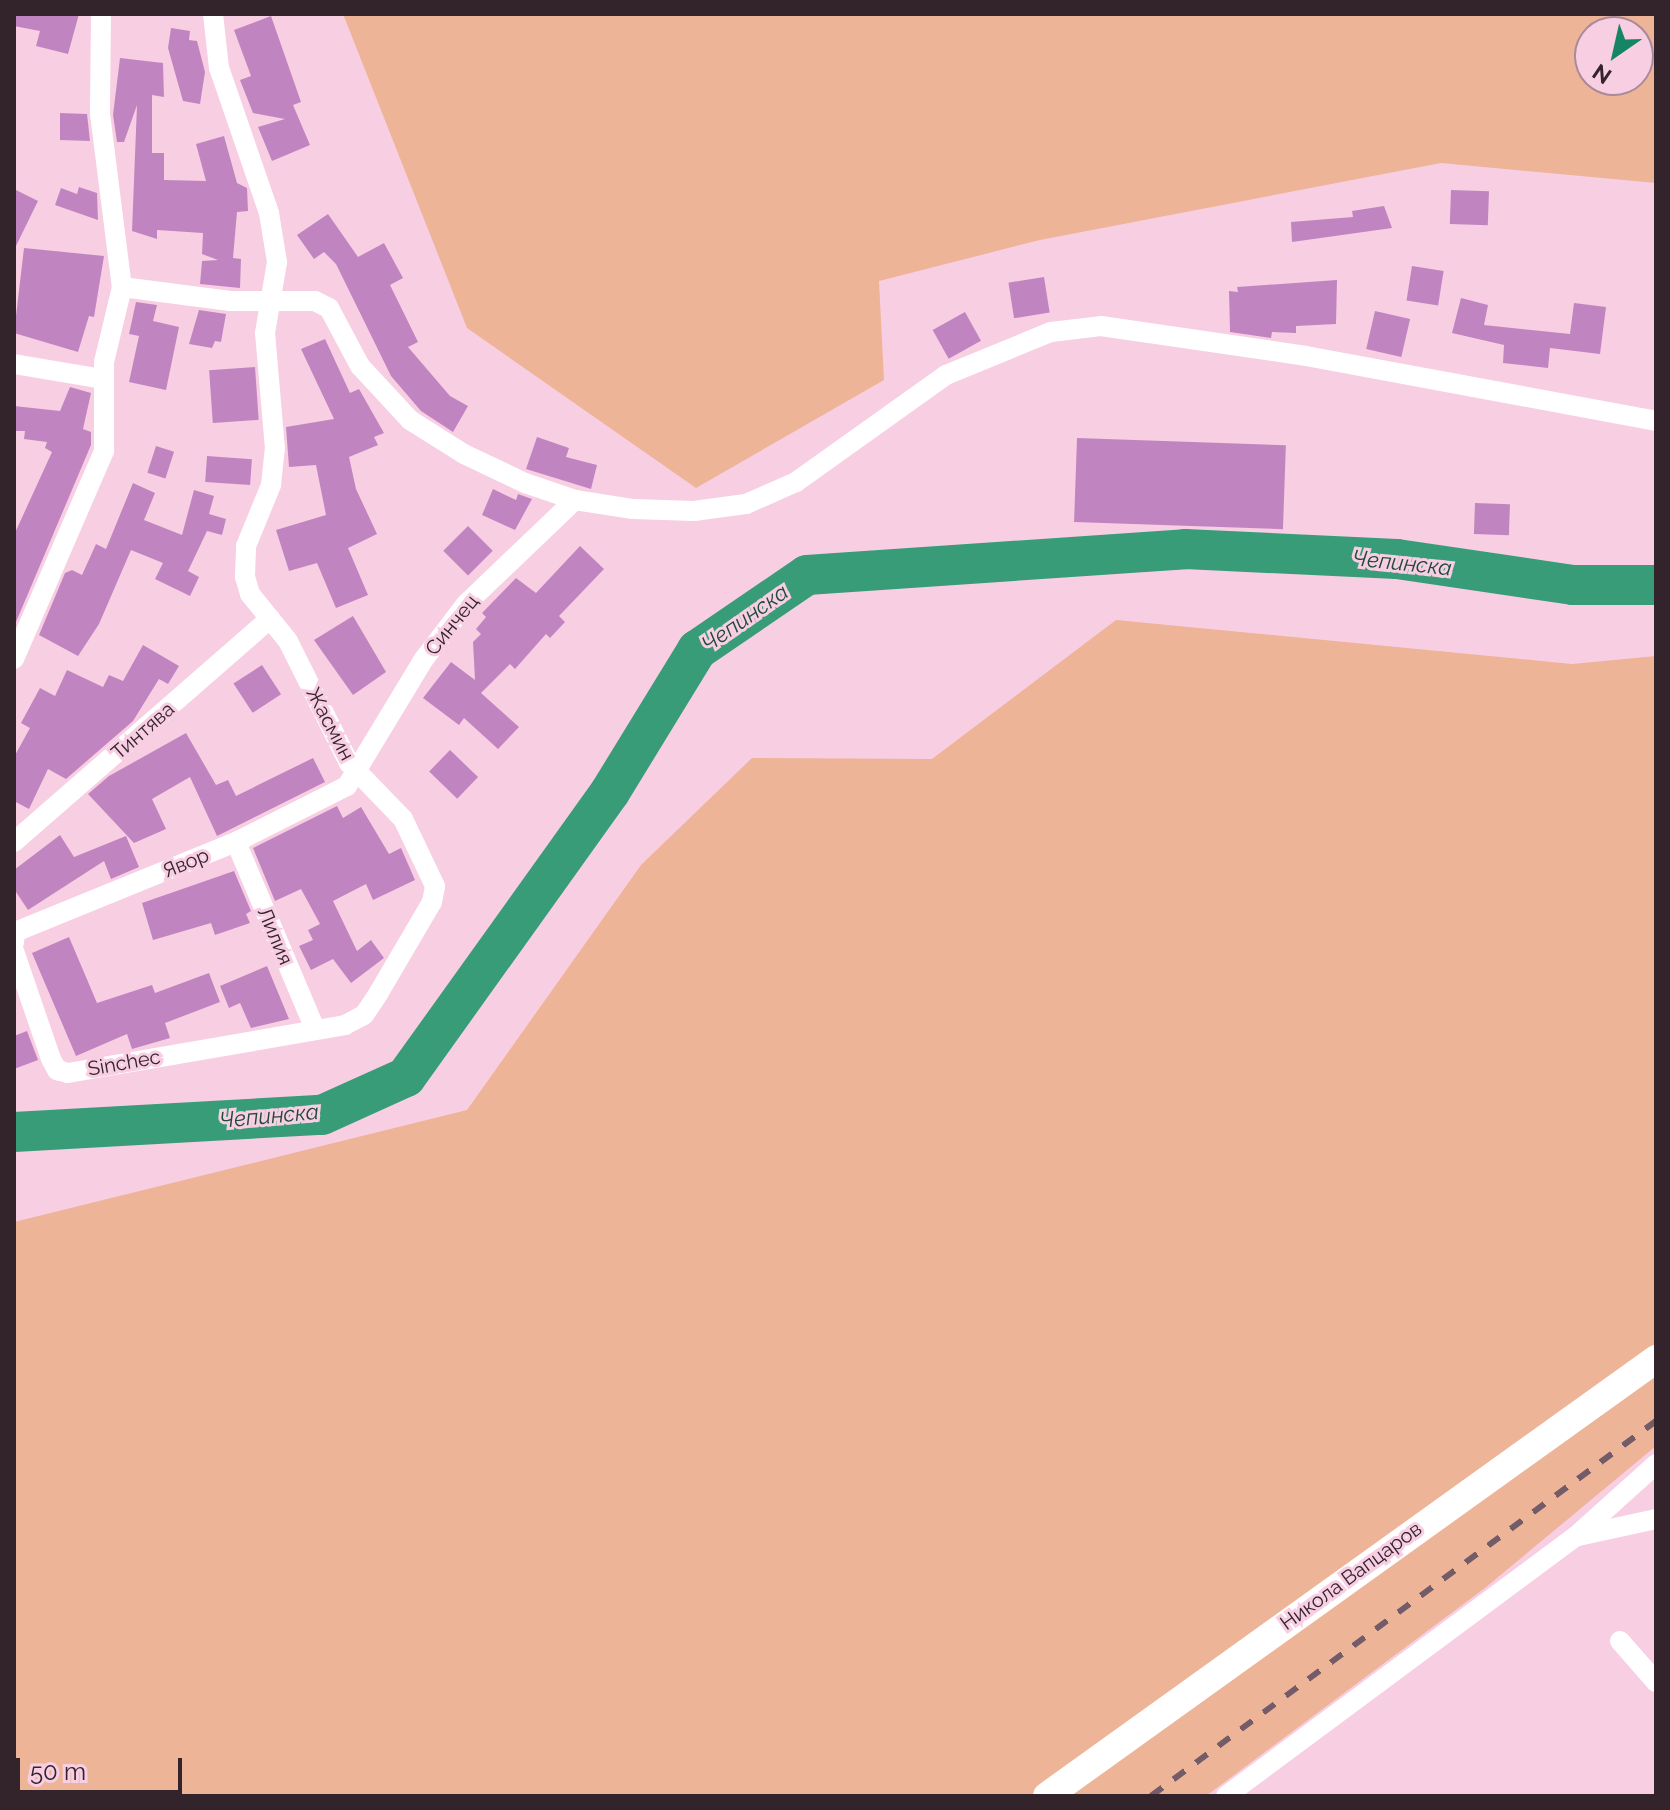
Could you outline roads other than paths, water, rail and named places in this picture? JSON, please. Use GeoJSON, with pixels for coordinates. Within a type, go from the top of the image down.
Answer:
{"type":"FeatureCollection","features":[{"type":"Feature","properties":{"kind":"street"},"geometry":{"type":"LineString","coordinates":[[14,659],[104,451],[103,379],[122,287],[100,114],[101,14]]}},
{"type":"Feature","properties":{"kind":"street"},"geometry":{"type":"LineString","coordinates":[[213,14],[219,68],[269,213],[277,262],[273,299]]}},
{"type":"Feature","properties":{"kind":"street"},"geometry":{"type":"LineString","coordinates":[[122,287],[230,301],[301,297],[329,308],[360,366],[410,420],[464,454],[575,500],[694,511],[746,504],[796,482],[946,375],[1051,332],[1101,326],[1291,353],[1656,421]]}},
{"type":"Feature","properties":{"kind":"street","name":"Жасмин"},"geometry":{"type":"LineString","coordinates":[[273,299],[265,333],[275,449],[271,485],[246,546],[245,577],[250,594],[288,641],[357,773],[403,819],[429,864]]}},
{"type":"Feature","properties":{"kind":"street"},"geometry":{"type":"LineString","coordinates":[[14,364],[103,379]]}},
{"type":"Feature","properties":{"kind":"street","name":"Синчец"},"geometry":{"type":"LineString","coordinates":[[357,773],[424,659],[466,604],[575,500]]}},
{"type":"Feature","properties":{"kind":"street","name":"Тинтява"},"geometry":{"type":"LineString","coordinates":[[14,842],[270,619]]}},
{"type":"Feature","properties":{"kind":"street","name":"Явор"},"geometry":{"type":"LineString","coordinates":[[14,939],[335,795],[357,773]]}},
{"type":"Feature","properties":{"kind":"street","name":"Лилия"},"geometry":{"type":"LineString","coordinates":[[236,842],[315,1029]]}},
{"type":"Feature","properties":{"kind":"street","name":"Sinchec"},"geometry":{"type":"LineString","coordinates":[[14,939],[57,1070],[68,1073],[315,1029],[354,1020],[378,994],[432,902],[435,886],[429,864]]}},
{"type":"Feature","properties":{"kind":"street","name":"Никола Вапцаров"},"geometry":{"type":"LineString","coordinates":[[1047,1796],[1656,1359]]}},
{"type":"Feature","properties":{"kind":"street"},"geometry":{"type":"LineString","coordinates":[[1226,1796],[1575,1537],[1656,1464]]}},
{"type":"Feature","properties":{"kind":"street"},"geometry":{"type":"LineString","coordinates":[[1575,1537],[1656,1519]]}},
{"type":"Feature","properties":{"kind":"street"},"geometry":{"type":"LineString","coordinates":[[1620,1641],[1656,1682]]}},
{"type":"Feature","properties":{"kind":"waterway","name":"Чепинска"},"geometry":{"type":"LineString","coordinates":[[14,1132],[322,1115],[406,1077],[610,792],[697,650],[807,575],[1185,549],[1397,559],[1573,585],[1656,585]]}},
{"type":"Feature","properties":{"kind":"railway"},"geometry":{"type":"LineString","coordinates":[[1151,1796],[1656,1421]]}}]}
